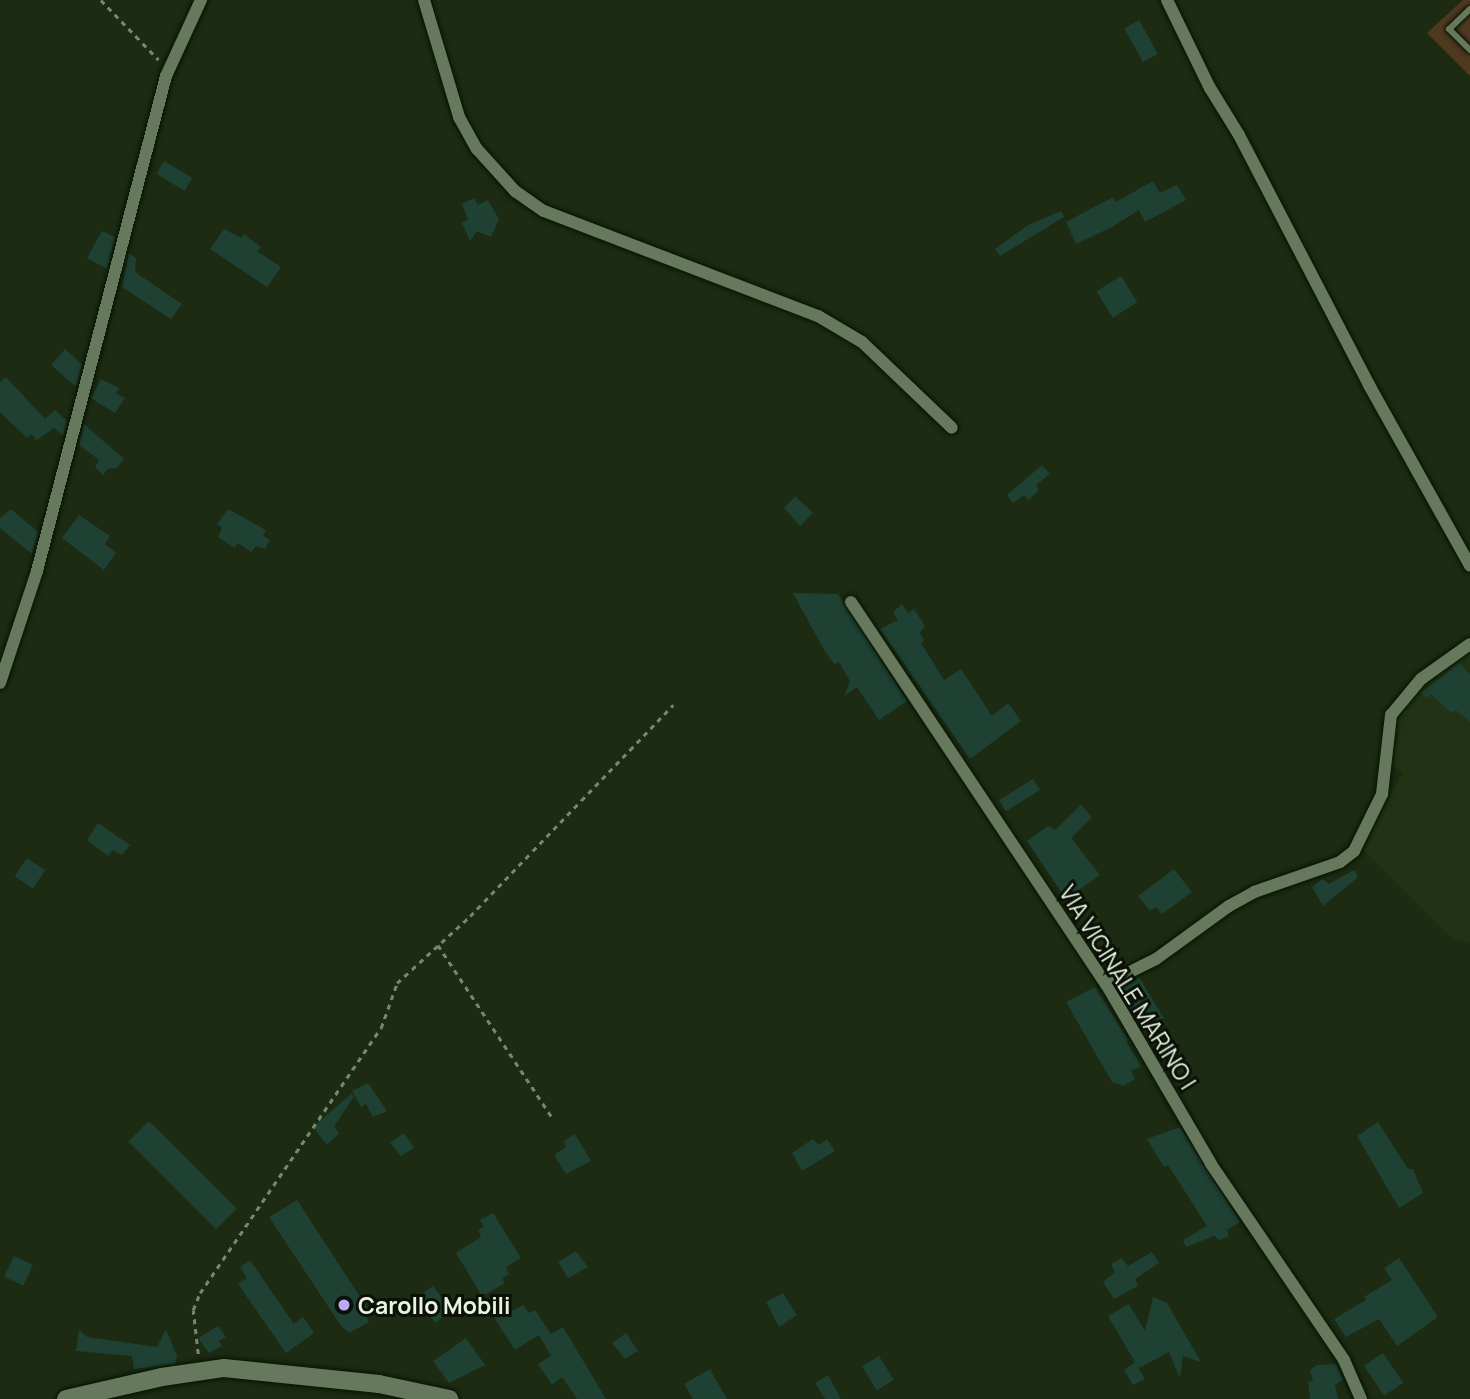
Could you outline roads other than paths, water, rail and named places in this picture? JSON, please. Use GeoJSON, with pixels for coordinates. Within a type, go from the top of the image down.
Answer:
{"type":"FeatureCollection","features":[{"type":"Feature","properties":{"kind":"main road"},"geometry":{"type":"LineString","coordinates":[[66,1399],[162,1377],[224,1368],[379,1384],[449,1399]]}},
{"type":"Feature","properties":{"kind":"street"},"geometry":{"type":"LineString","coordinates":[[0,683],[37,570],[169,70],[201,0]]}},
{"type":"Feature","properties":{"kind":"street"},"geometry":{"type":"LineString","coordinates":[[424,0],[459,117],[477,149],[515,191],[544,211],[818,316],[862,342],[952,428]]}},
{"type":"Feature","properties":{"kind":"street"},"geometry":{"type":"LineString","coordinates":[[1167,0],[1210,88],[1239,135],[1369,385],[1470,566]]}},
{"type":"Feature","properties":{"kind":"street","name":"VIA VICINALE MARINO I"},"geometry":{"type":"LineString","coordinates":[[851,601],[1106,984],[1211,1164],[1344,1360],[1361,1399]]}},
{"type":"Feature","properties":{"kind":"street"},"geometry":{"type":"LineString","coordinates":[[1106,984],[1156,959],[1229,906],[1254,892],[1340,862],[1354,851],[1382,794],[1391,715],[1421,678],[1458,656],[1470,644]]}},
{"type":"Feature","properties":{"kind":"lane"},"geometry":{"type":"LineString","coordinates":[[1470,9],[1448,29],[1470,50]]}},
{"type":"Feature","properties":{"kind":"place","name":"Carollo Mobili"},"geometry":{"type":"Point","coordinates":[344,1305]}}]}
